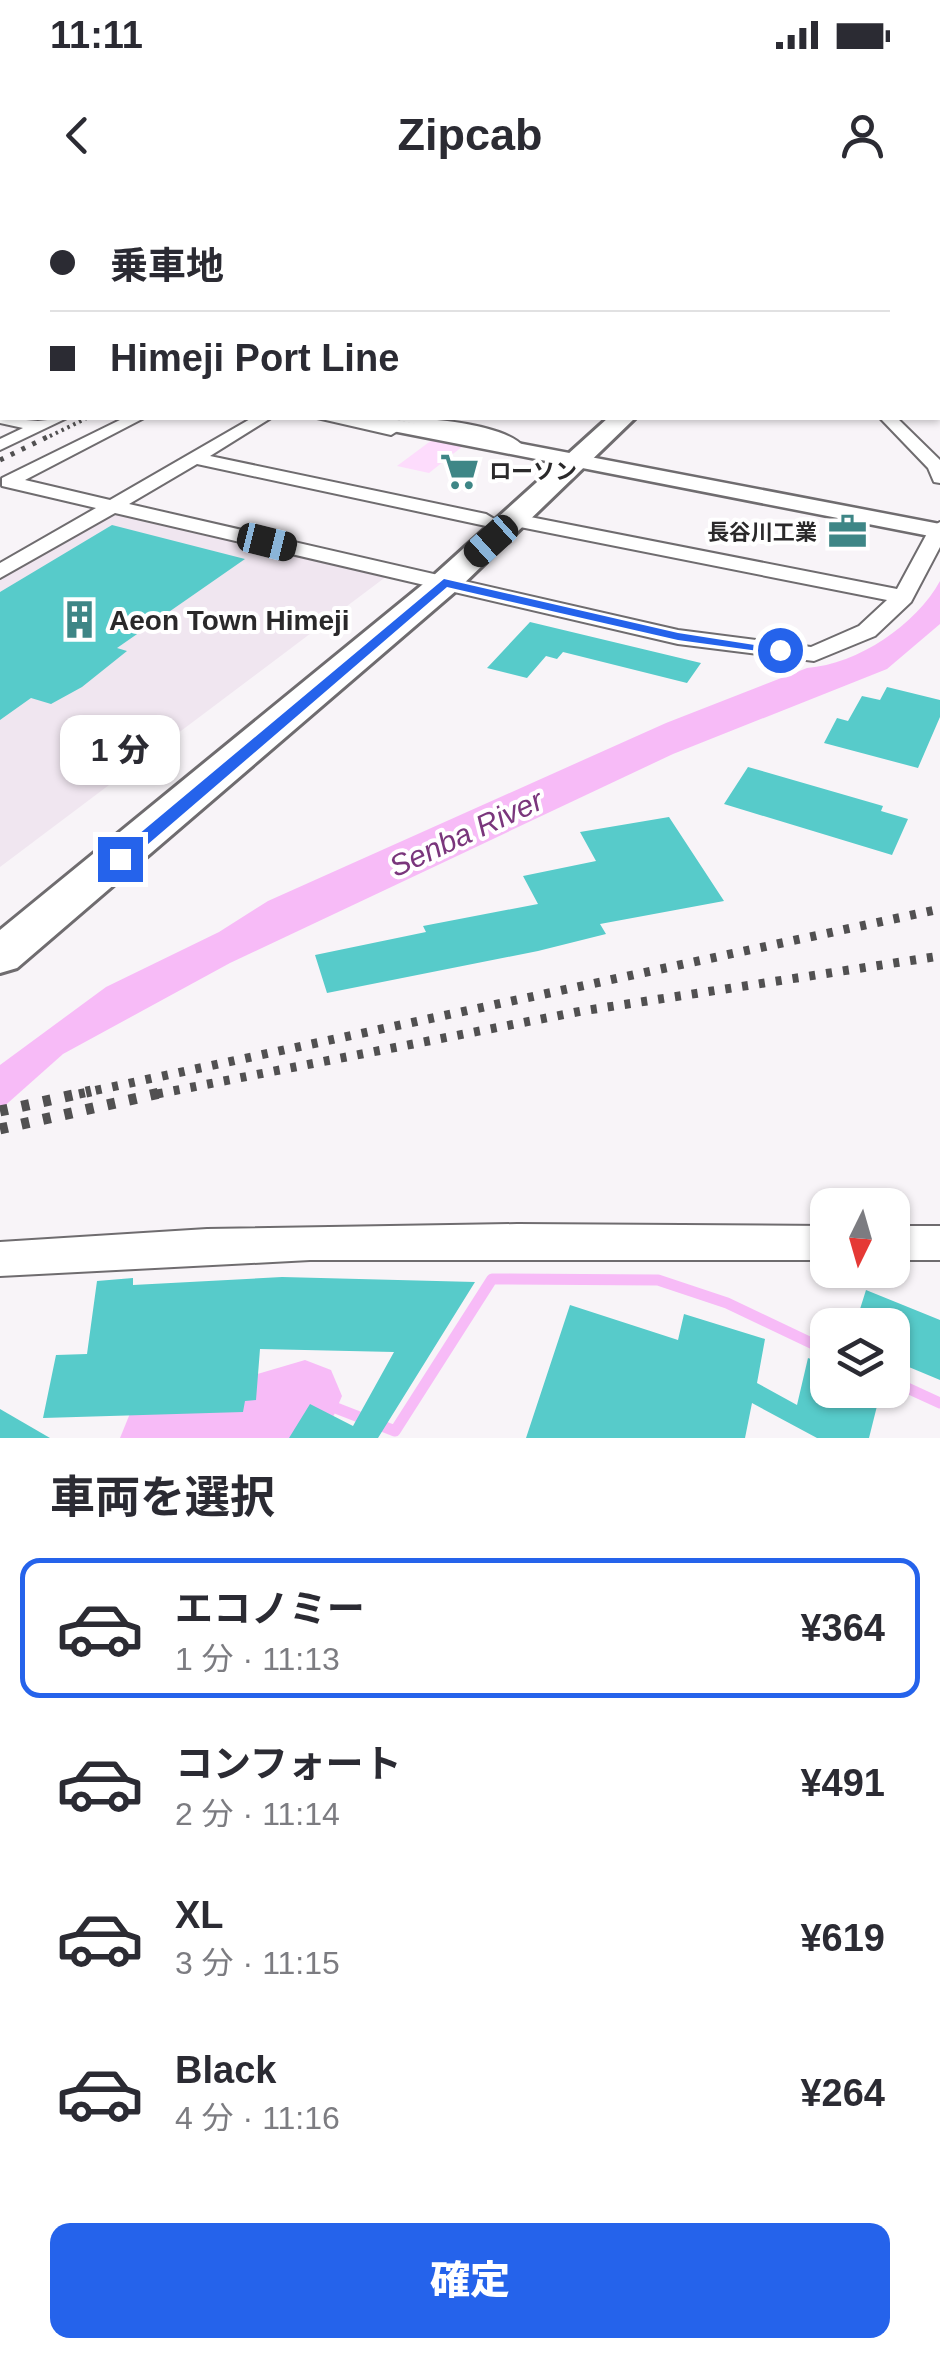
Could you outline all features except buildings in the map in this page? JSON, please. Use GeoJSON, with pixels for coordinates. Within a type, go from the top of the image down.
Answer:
{"type":"FeatureCollection","features":[{"type":"Feature","properties":{"kind":"main road"},"geometry":{"type":"LineString","coordinates":[[566,458],[594,420]]}},
{"type":"Feature","properties":{"kind":"main road"},"geometry":{"type":"LineString","coordinates":[[0,956],[433,580],[566,458],[619,420]]}},
{"type":"Feature","properties":{"kind":"main road"},"geometry":{"type":"LineString","coordinates":[[0,920],[433,580]]}},
{"type":"Feature","properties":{"kind":"street"},"geometry":{"type":"LineString","coordinates":[[10,420],[40,426]]}},
{"type":"Feature","properties":{"kind":"street"},"geometry":{"type":"LineString","coordinates":[[0,446],[54,420]]}},
{"type":"Feature","properties":{"kind":"street"},"geometry":{"type":"LineString","coordinates":[[132,420],[8,482],[678,636],[814,654],[866,631],[903,597],[940,530],[368,420]]}},
{"type":"Feature","properties":{"kind":"street"},"geometry":{"type":"LineString","coordinates":[[0,572],[259,420]]}},
{"type":"Feature","properties":{"kind":"street"},"geometry":{"type":"LineString","coordinates":[[336,420],[496,449],[516,447]]}},
{"type":"Feature","properties":{"kind":"street"},"geometry":{"type":"LineString","coordinates":[[405,420],[508,440],[516,447]]}},
{"type":"Feature","properties":{"kind":"street"},"geometry":{"type":"LineString","coordinates":[[890,420],[927,456],[940,478]]}},
{"type":"Feature","properties":{"kind":"street"},"geometry":{"type":"LineString","coordinates":[[192,458],[903,597]]}},
{"type":"Feature","properties":{"kind":"street"},"geometry":{"type":"LineString","coordinates":[[0,1259],[117,1250],[472,1240],[810,1243]]}},
{"type":"Feature","properties":{"kind":"street"},"geometry":{"type":"LineString","coordinates":[[910,1243],[940,1244]]}},
{"type":"Feature","properties":{"kind":"shaded area"},"geometry":{"type":"Polygon","coordinates":[[[432,440],[463,446],[429,473],[397,466],[432,440]]]}},
{"type":"Feature","properties":{"kind":"shaded area"},"geometry":{"type":"Polygon","coordinates":[[[118,512],[387,576],[0,867],[0,578],[118,512]]]}},
{"type":"Feature","properties":{"kind":"water","name":"Senba River"},"geometry":{"type":"Polygon","coordinates":[[[940,581],[940,624],[887,669],[673,754],[230,963],[63,1054],[0,1110],[0,1065],[106,987],[219,932],[268,901],[666,723],[807,668],[865,650],[901,627],[940,581]]]}},
{"type":"Feature","properties":{"kind":"waterway"},"geometry":{"type":"LineString","coordinates":[[305,1396],[395,1431],[492,1279],[658,1280],[727,1303],[810,1342]]}},
{"type":"Feature","properties":{"kind":"waterway"},"geometry":{"type":"LineString","coordinates":[[910,1389],[940,1403]]}},
{"type":"Feature","properties":{"kind":"waterway"},"geometry":{"type":"LineString","coordinates":[[158,1438],[229,1422],[305,1396]]}},
{"type":"Feature","properties":{"kind":"railway"},"geometry":{"type":"LineString","coordinates":[[44,439],[83,420]]}},
{"type":"Feature","properties":{"kind":"railway"},"geometry":{"type":"LineString","coordinates":[[0,460],[49,436]]}},
{"type":"Feature","properties":{"kind":"railway"},"geometry":{"type":"LineString","coordinates":[[79,1094],[940,909]]}},
{"type":"Feature","properties":{"kind":"railway"},"geometry":{"type":"LineString","coordinates":[[157,1094],[582,1011],[940,956]]}},
{"type":"Feature","properties":{"kind":"railway"},"geometry":{"type":"LineString","coordinates":[[0,1111],[91,1091]]}},
{"type":"Feature","properties":{"kind":"railway"},"geometry":{"type":"LineString","coordinates":[[0,1129],[169,1091]]}},
{"type":"Feature","properties":{"kind":"place","name":"ローソン"},"geometry":{"type":"Point","coordinates":[459,471]}},
{"type":"Feature","properties":{"kind":"place","name":"長谷川工業"},"geometry":{"type":"Point","coordinates":[847,532]}},
{"type":"Feature","properties":{"kind":"place","name":"Aeon Town Himeji"},"geometry":{"type":"Point","coordinates":[79,620]}},
{"type":"Feature","properties":{"kind":"route"},"geometry":{"type":"LineString","coordinates":[[120,859],[444,583],[678,636],[780,650]]}}]}
